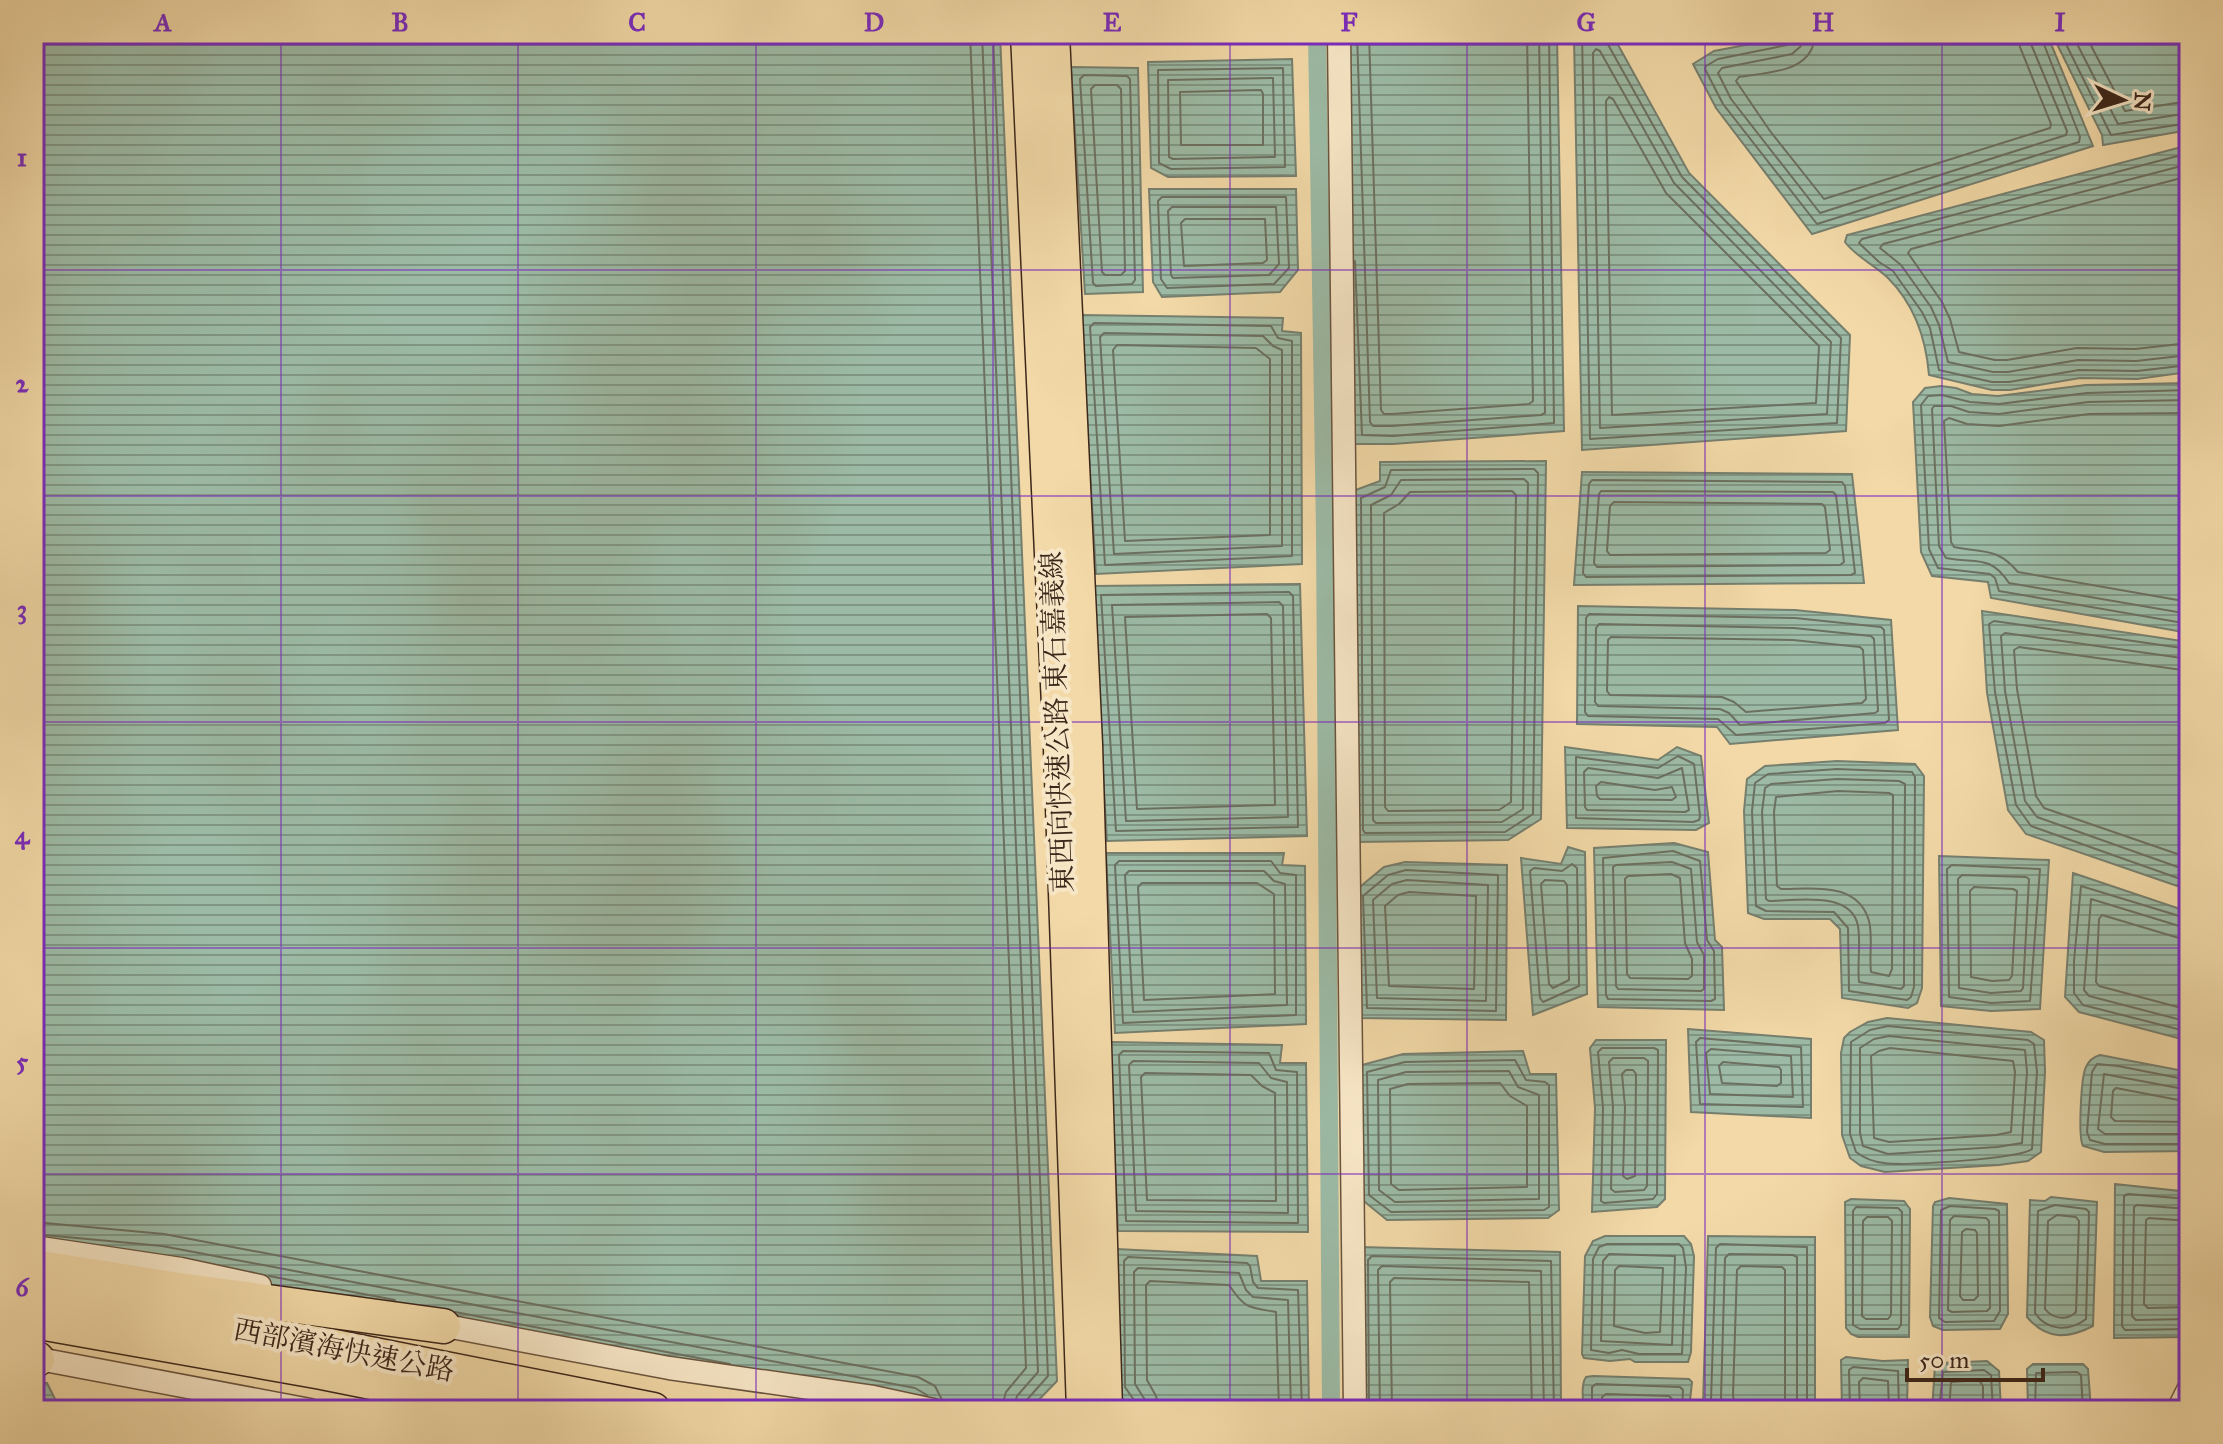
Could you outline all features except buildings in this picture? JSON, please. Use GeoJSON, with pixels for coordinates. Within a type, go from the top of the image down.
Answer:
{"type":"FeatureCollection","features":[{"type":"Feature","properties":{"kind":"highway"},"geometry":{"type":"LineString","coordinates":[[34,1267],[443,1326]]}},
{"type":"Feature","properties":{"kind":"highway","name":"西部濱海快速公路"},"geometry":{"type":"LineString","coordinates":[[34,1296],[329,1346],[653,1410]]}},
{"type":"Feature","properties":{"kind":"highway","name":"西部濱海快速公路"},"geometry":{"type":"LineString","coordinates":[[34,1321],[322,1372],[512,1410]]}},
{"type":"Feature","properties":{"kind":"main road","name":"東西向快速公路 東石嘉義線"},"geometry":{"type":"LineString","coordinates":[[1026,34],[1059,749],[1082,1410]]}},
{"type":"Feature","properties":{"kind":"main road","name":"東西向快速公路 東石嘉義線"},"geometry":{"type":"LineString","coordinates":[[1054,34],[1087,744],[1107,1410]]}},
{"type":"Feature","properties":{"kind":"street"},"geometry":{"type":"LineString","coordinates":[[1339,34],[1355,1410]]}},
{"type":"Feature","properties":{"kind":"street"},"geometry":{"type":"LineString","coordinates":[[34,1247],[181,1269],[443,1326],[669,1368],[873,1397],[933,1410]]}},
{"type":"Feature","properties":{"kind":"street"},"geometry":{"type":"LineString","coordinates":[[35,1358],[310,1410]]}},
{"type":"Feature","properties":{"kind":"street"},"geometry":{"type":"LineString","coordinates":[[2178,1410],[2189,1388]]}},
{"type":"Feature","properties":{"kind":"water"},"geometry":{"type":"Polygon","coordinates":[[[34,34],[1000,34],[1057,1381],[1029,1410],[933,1410],[159,1264],[34,1252],[34,34]]]}},
{"type":"Feature","properties":{"kind":"water"},"geometry":{"type":"Polygon","coordinates":[[[1074,34],[1293,34],[1293,42],[1074,44],[1074,34]]]}},
{"type":"Feature","properties":{"kind":"water"},"geometry":{"type":"Polygon","coordinates":[[[1339,34],[1557,34],[1564,431],[1393,444],[1352,444],[1339,34]]]}},
{"type":"Feature","properties":{"kind":"water"},"geometry":{"type":"Polygon","coordinates":[[[1580,34],[1612,34],[1689,173],[1850,335],[1846,431],[1582,450],[1574,37],[1580,34]]]}},
{"type":"Feature","properties":{"kind":"water"},"geometry":{"type":"Polygon","coordinates":[[[1804,34],[2047,34],[2093,146],[1812,234],[1716,108],[1693,64],[1714,51],[1804,34]]]}},
{"type":"Feature","properties":{"kind":"water"},"geometry":{"type":"Polygon","coordinates":[[[2052,34],[2189,34],[2189,130],[2103,145],[2102,135],[2052,34]]]}},
{"type":"Feature","properties":{"kind":"water"},"geometry":{"type":"Polygon","coordinates":[[[1292,59],[1296,176],[1168,177],[1151,168],[1148,62],[1292,59]]]}},
{"type":"Feature","properties":{"kind":"water"},"geometry":{"type":"Polygon","coordinates":[[[1071,67],[1138,68],[1143,292],[1085,294],[1071,67]]]}},
{"type":"Feature","properties":{"kind":"water"},"geometry":{"type":"Polygon","coordinates":[[[2189,145],[2189,372],[2137,379],[2080,378],[2010,390],[1992,390],[1929,375],[1922,335],[1905,299],[1888,278],[1845,242],[1847,235],[2189,145]]]}},
{"type":"Feature","properties":{"kind":"water"},"geometry":{"type":"Polygon","coordinates":[[[1149,189],[1296,189],[1298,270],[1280,292],[1162,297],[1153,282],[1149,189]]]}},
{"type":"Feature","properties":{"kind":"water"},"geometry":{"type":"Polygon","coordinates":[[[1081,315],[1283,318],[1282,331],[1301,333],[1302,564],[1096,574],[1081,315]]]}},
{"type":"Feature","properties":{"kind":"water"},"geometry":{"type":"Polygon","coordinates":[[[2189,383],[2189,633],[1991,598],[1988,582],[1932,576],[1921,552],[1913,402],[1925,388],[1941,386],[1972,394],[1998,396],[2086,385],[2189,383]]]}},
{"type":"Feature","properties":{"kind":"water"},"geometry":{"type":"Polygon","coordinates":[[[1546,461],[1541,819],[1508,840],[1355,842],[1353,491],[1380,481],[1380,462],[1546,461]]]}},
{"type":"Feature","properties":{"kind":"water"},"geometry":{"type":"Polygon","coordinates":[[[1582,472],[1852,474],[1864,583],[1574,585],[1582,472]]]}},
{"type":"Feature","properties":{"kind":"water"},"geometry":{"type":"Polygon","coordinates":[[[1300,584],[1307,836],[1107,841],[1092,586],[1300,584]]]}},
{"type":"Feature","properties":{"kind":"water"},"geometry":{"type":"Polygon","coordinates":[[[1578,606],[1795,610],[1891,620],[1898,730],[1730,744],[1717,727],[1577,724],[1578,606]]]}},
{"type":"Feature","properties":{"kind":"water"},"geometry":{"type":"Polygon","coordinates":[[[1982,611],[2189,642],[2189,890],[2026,834],[2008,810],[1987,693],[1982,611]]]}},
{"type":"Feature","properties":{"kind":"water"},"geometry":{"type":"Polygon","coordinates":[[[1565,747],[1658,760],[1677,747],[1701,756],[1709,823],[1696,830],[1567,828],[1565,747]]]}},
{"type":"Feature","properties":{"kind":"water"},"geometry":{"type":"Polygon","coordinates":[[[1837,761],[1915,764],[1924,776],[1922,988],[1917,1003],[1908,1008],[1842,998],[1840,929],[1830,919],[1764,919],[1748,913],[1744,811],[1747,779],[1765,766],[1837,761]]]}},
{"type":"Feature","properties":{"kind":"water"},"geometry":{"type":"Polygon","coordinates":[[[1674,843],[1708,852],[1715,940],[1722,947],[1724,1010],[1598,1007],[1594,848],[1674,843]]]}},
{"type":"Feature","properties":{"kind":"water"},"geometry":{"type":"Polygon","coordinates":[[[1568,847],[1585,852],[1587,994],[1533,1015],[1521,858],[1561,864],[1568,847]]]}},
{"type":"Feature","properties":{"kind":"water"},"geometry":{"type":"Polygon","coordinates":[[[1106,853],[1284,853],[1282,865],[1305,866],[1306,1024],[1115,1033],[1106,853]]]}},
{"type":"Feature","properties":{"kind":"water"},"geometry":{"type":"Polygon","coordinates":[[[1939,856],[2049,860],[2040,1009],[1991,1011],[1941,1006],[1939,856]]]}},
{"type":"Feature","properties":{"kind":"water"},"geometry":{"type":"Polygon","coordinates":[[[1405,862],[1507,865],[1506,1020],[1359,1018],[1355,891],[1384,867],[1405,862]]]}},
{"type":"Feature","properties":{"kind":"water"},"geometry":{"type":"Polygon","coordinates":[[[2073,873],[2189,912],[2189,1041],[2079,1012],[2065,997],[2073,873]]]}},
{"type":"Feature","properties":{"kind":"water"},"geometry":{"type":"Polygon","coordinates":[[[1887,1018],[2031,1032],[2044,1040],[2041,1152],[2028,1161],[1999,1165],[1885,1172],[1861,1166],[1850,1158],[1842,1135],[1841,1053],[1844,1038],[1868,1022],[1887,1018]]]}},
{"type":"Feature","properties":{"kind":"water"},"geometry":{"type":"Polygon","coordinates":[[[1688,1029],[1811,1039],[1811,1118],[1691,1112],[1688,1029]]]}},
{"type":"Feature","properties":{"kind":"water"},"geometry":{"type":"Polygon","coordinates":[[[1596,1040],[1666,1040],[1665,1199],[1657,1207],[1592,1212],[1595,1108],[1590,1048],[1596,1040]]]}},
{"type":"Feature","properties":{"kind":"water"},"geometry":{"type":"Polygon","coordinates":[[[1110,1042],[1282,1045],[1280,1063],[1306,1063],[1308,1232],[1118,1231],[1110,1042]]]}},
{"type":"Feature","properties":{"kind":"water"},"geometry":{"type":"Polygon","coordinates":[[[1523,1051],[1530,1074],[1556,1074],[1559,1210],[1548,1218],[1387,1220],[1360,1198],[1358,1066],[1403,1054],[1523,1051]]]}},
{"type":"Feature","properties":{"kind":"water"},"geometry":{"type":"Polygon","coordinates":[[[2100,1055],[2189,1072],[2189,1151],[2104,1152],[2083,1146],[2080,1120],[2084,1073],[2090,1061],[2100,1055]]]}},
{"type":"Feature","properties":{"kind":"water"},"geometry":{"type":"Polygon","coordinates":[[[2115,1184],[2189,1192],[2187,1337],[2114,1338],[2115,1184]]]}},
{"type":"Feature","properties":{"kind":"water"},"geometry":{"type":"Polygon","coordinates":[[[2051,1197],[2097,1202],[2093,1326],[2066,1335],[2042,1330],[2027,1317],[2030,1200],[2045,1201],[2051,1197]]]}},
{"type":"Feature","properties":{"kind":"water"},"geometry":{"type":"Polygon","coordinates":[[[1949,1198],[2007,1204],[2008,1314],[2000,1329],[1943,1330],[1933,1326],[1930,1317],[1933,1206],[1935,1202],[1949,1198]]]}},
{"type":"Feature","properties":{"kind":"water"},"geometry":{"type":"Polygon","coordinates":[[[1851,1199],[1904,1201],[1910,1209],[1909,1337],[1858,1337],[1846,1328],[1845,1202],[1851,1199]]]}},
{"type":"Feature","properties":{"kind":"water"},"geometry":{"type":"Polygon","coordinates":[[[1605,1236],[1684,1236],[1691,1244],[1694,1256],[1691,1352],[1688,1362],[1584,1358],[1585,1256],[1593,1241],[1605,1236]]]}},
{"type":"Feature","properties":{"kind":"water"},"geometry":{"type":"Polygon","coordinates":[[[1708,1236],[1815,1237],[1815,1410],[1708,1410],[1703,1404],[1708,1236]]]}},
{"type":"Feature","properties":{"kind":"water"},"geometry":{"type":"Polygon","coordinates":[[[1360,1247],[1560,1252],[1561,1410],[1362,1410],[1360,1247]]]}},
{"type":"Feature","properties":{"kind":"water"},"geometry":{"type":"Polygon","coordinates":[[[1116,1249],[1257,1256],[1261,1281],[1307,1281],[1309,1410],[1131,1410],[1117,1391],[1116,1249]]]}},
{"type":"Feature","properties":{"kind":"water"},"geometry":{"type":"Polygon","coordinates":[[[1846,1357],[1908,1360],[1907,1410],[1842,1410],[1841,1360],[1846,1357]]]}},
{"type":"Feature","properties":{"kind":"water"},"geometry":{"type":"Polygon","coordinates":[[[1987,1361],[1999,1371],[2001,1410],[1932,1410],[1935,1366],[1941,1363],[1987,1361]]]}},
{"type":"Feature","properties":{"kind":"water"},"geometry":{"type":"Polygon","coordinates":[[[2033,1364],[2083,1364],[2088,1369],[2091,1410],[2028,1410],[2027,1369],[2033,1364]]]}},
{"type":"Feature","properties":{"kind":"water"},"geometry":{"type":"Polygon","coordinates":[[[1586,1377],[1689,1379],[1692,1382],[1689,1410],[1586,1410],[1583,1384],[1586,1377]]]}},
{"type":"Feature","properties":{"kind":"water"},"geometry":{"type":"Polygon","coordinates":[[[34,1382],[47,1383],[58,1405],[55,1410],[34,1410],[34,1382]]]}},
{"type":"Feature","properties":{"kind":"waterway"},"geometry":{"type":"LineString","coordinates":[[1317,34],[1325,531],[1331,1410]]}}]}
